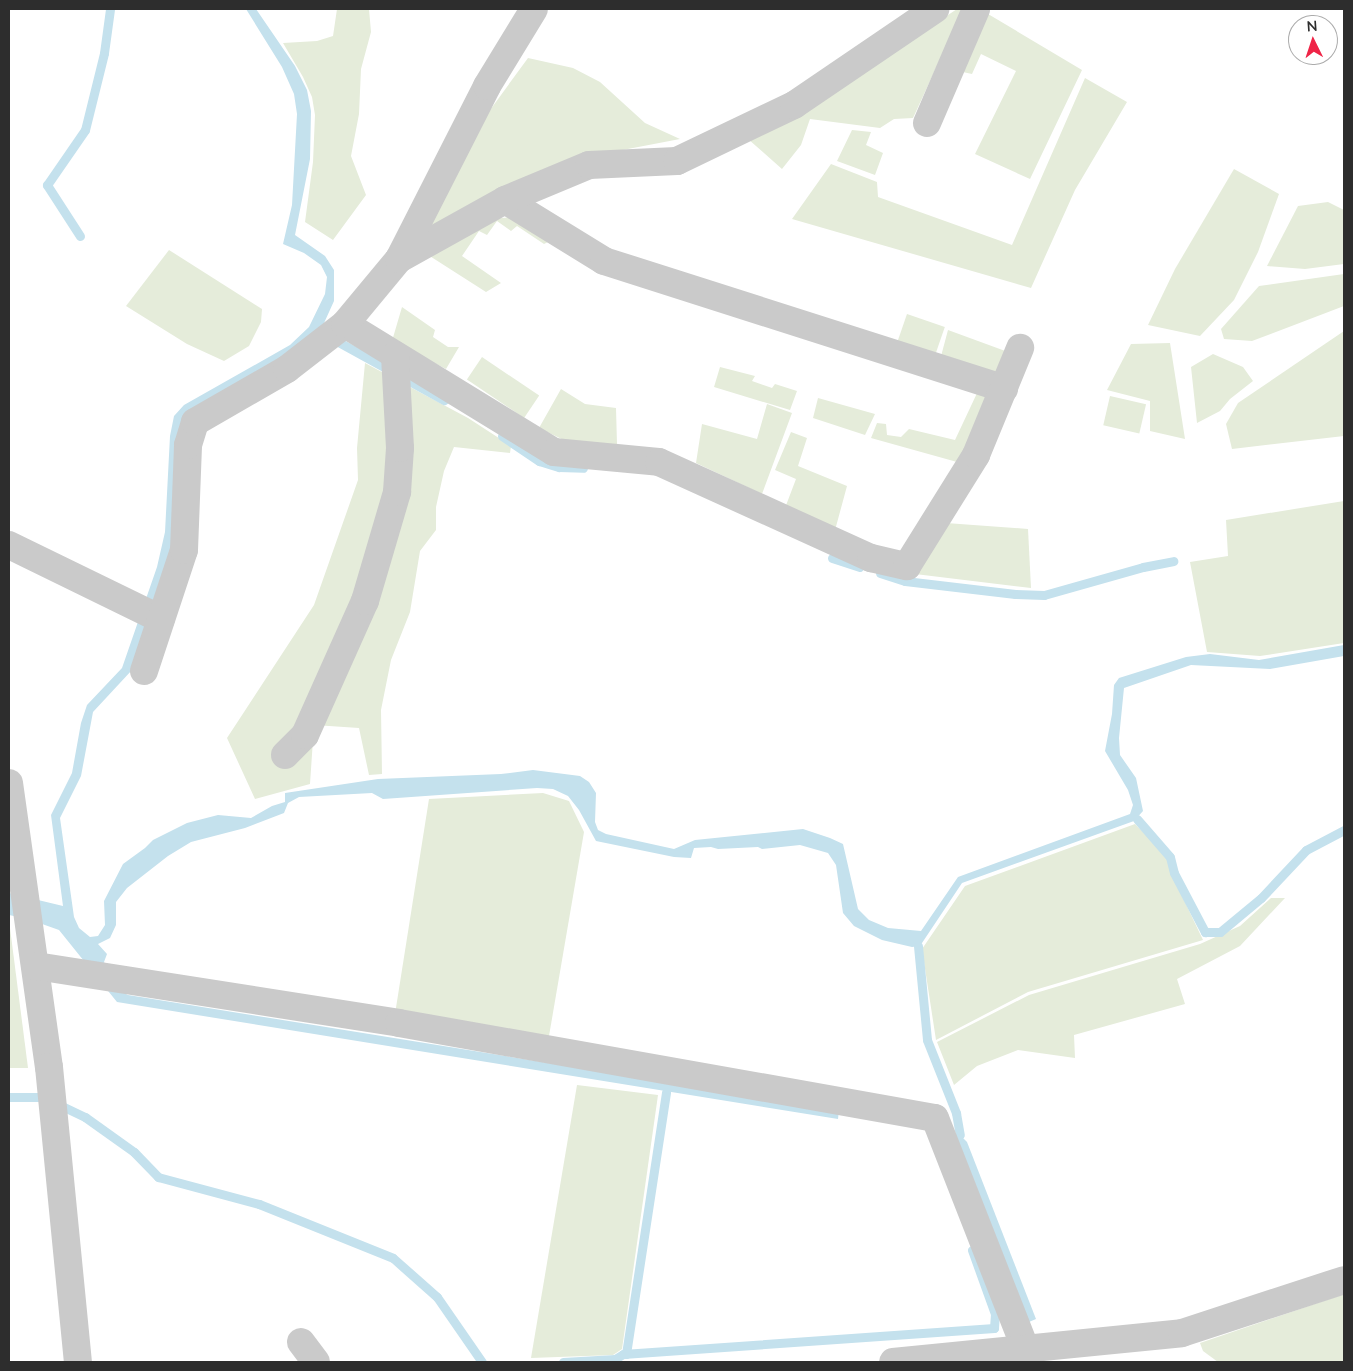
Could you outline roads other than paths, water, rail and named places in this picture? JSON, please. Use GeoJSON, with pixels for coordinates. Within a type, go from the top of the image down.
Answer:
{"type":"FeatureCollection","features":[{"type":"Feature","properties":{"kind":"street"},"geometry":{"type":"LineString","coordinates":[[144,670],[184,550],[188,446],[195,422],[287,369],[345,324],[399,259],[487,86],[534,9]]}},
{"type":"Feature","properties":{"kind":"street"},"geometry":{"type":"LineString","coordinates":[[399,259],[506,200],[589,165],[677,161],[794,105],[935,9]]}},
{"type":"Feature","properties":{"kind":"street"},"geometry":{"type":"LineString","coordinates":[[927,123],[976,9]]}},
{"type":"Feature","properties":{"kind":"street"},"geometry":{"type":"LineString","coordinates":[[506,200],[604,261],[1004,389]]}},
{"type":"Feature","properties":{"kind":"street"},"geometry":{"type":"LineString","coordinates":[[345,324],[554,452],[659,462],[871,558],[907,566],[976,455],[1020,348]]}},
{"type":"Feature","properties":{"kind":"street"},"geometry":{"type":"LineString","coordinates":[[284,755],[305,735],[365,600],[397,492],[400,448],[395,355]]}},
{"type":"Feature","properties":{"kind":"street"},"geometry":{"type":"LineString","coordinates":[[9,544],[161,619]]}},
{"type":"Feature","properties":{"kind":"street"},"geometry":{"type":"LineString","coordinates":[[9,783],[49,1067],[78,1362]]}},
{"type":"Feature","properties":{"kind":"street"},"geometry":{"type":"LineString","coordinates":[[36,966],[399,1023],[934,1118],[1025,1348]]}},
{"type":"Feature","properties":{"kind":"street"},"geometry":{"type":"LineString","coordinates":[[893,1362],[1182,1333],[1344,1280]]}},
{"type":"Feature","properties":{"kind":"water"},"geometry":{"type":"Polygon","coordinates":[[[246,9],[256,9],[295,66],[307,90],[311,111],[310,159],[295,235],[325,256],[334,270],[334,301],[320,332],[300,350],[195,410],[173,553],[132,670],[93,712],[81,776],[60,818],[74,917],[79,928],[90,937],[98,936],[105,925],[104,901],[123,864],[153,840],[187,823],[218,815],[251,818],[272,806],[285,802],[285,793],[378,779],[501,774],[533,770],[580,776],[589,782],[596,793],[595,822],[598,830],[606,834],[674,849],[695,840],[803,829],[830,838],[843,844],[858,909],[869,920],[888,928],[921,931],[958,877],[1130,814],[1133,805],[1128,790],[1105,751],[1112,714],[1114,685],[1119,678],[1186,657],[1210,654],[1259,660],[1344,645],[1344,656],[1270,669],[1191,665],[1124,688],[1119,738],[1120,755],[1136,778],[1143,811],[1134,821],[962,883],[920,946],[912,947],[882,940],[854,926],[843,913],[836,865],[828,853],[800,845],[762,849],[758,847],[718,849],[711,847],[694,848],[691,858],[674,857],[596,841],[579,810],[568,796],[553,789],[537,788],[383,799],[372,793],[299,797],[288,803],[284,813],[245,828],[191,842],[168,856],[127,888],[116,902],[116,925],[110,938],[98,944],[107,954],[104,962],[120,991],[128,995],[839,1110],[838,1119],[117,1002],[59,930],[28,919],[9,915],[9,893],[63,906],[51,815],[72,773],[81,723],[87,705],[122,668],[157,567],[165,532],[170,436],[174,416],[184,405],[290,345],[309,327],[325,294],[327,277],[321,265],[304,253],[283,244],[292,205],[297,114],[294,94],[282,67],[246,9]]]}},
{"type":"Feature","properties":{"kind":"water"},"geometry":{"type":"Polygon","coordinates":[[[960,1135],[967,1142],[1036,1319],[1029,1322],[957,1138],[960,1135]]]}},
{"type":"Feature","properties":{"kind":"waterway"},"geometry":{"type":"LineString","coordinates":[[80,236],[47,185],[85,130],[104,53],[110,9]]}},
{"type":"Feature","properties":{"kind":"waterway"},"geometry":{"type":"LineString","coordinates":[[333,339],[444,400]]}},
{"type":"Feature","properties":{"kind":"waterway"},"geometry":{"type":"LineString","coordinates":[[502,436],[539,461],[559,467],[583,468]]}},
{"type":"Feature","properties":{"kind":"waterway"},"geometry":{"type":"LineString","coordinates":[[832,558],[860,567]]}},
{"type":"Feature","properties":{"kind":"waterway"},"geometry":{"type":"LineString","coordinates":[[880,573],[905,581],[1015,594],[1044,595],[1143,567],[1173,561]]}},
{"type":"Feature","properties":{"kind":"waterway"},"geometry":{"type":"LineString","coordinates":[[1137,819],[1170,857],[1174,873],[1205,932],[1220,932],[1261,898],[1306,850],[1344,830]]}},
{"type":"Feature","properties":{"kind":"waterway"},"geometry":{"type":"LineString","coordinates":[[918,946],[927,1040],[956,1113],[960,1135]]}},
{"type":"Feature","properties":{"kind":"waterway"},"geometry":{"type":"LineString","coordinates":[[626,1354],[666,1092]]}},
{"type":"Feature","properties":{"kind":"waterway"},"geometry":{"type":"LineString","coordinates":[[9,1097],[43,1097],[85,1117],[134,1152],[158,1177],[259,1204],[393,1258],[437,1297],[482,1362]]}},
{"type":"Feature","properties":{"kind":"waterway"},"geometry":{"type":"LineString","coordinates":[[563,1362],[615,1359],[623,1354],[994,1328],[995,1314],[972,1250]]}}]}
